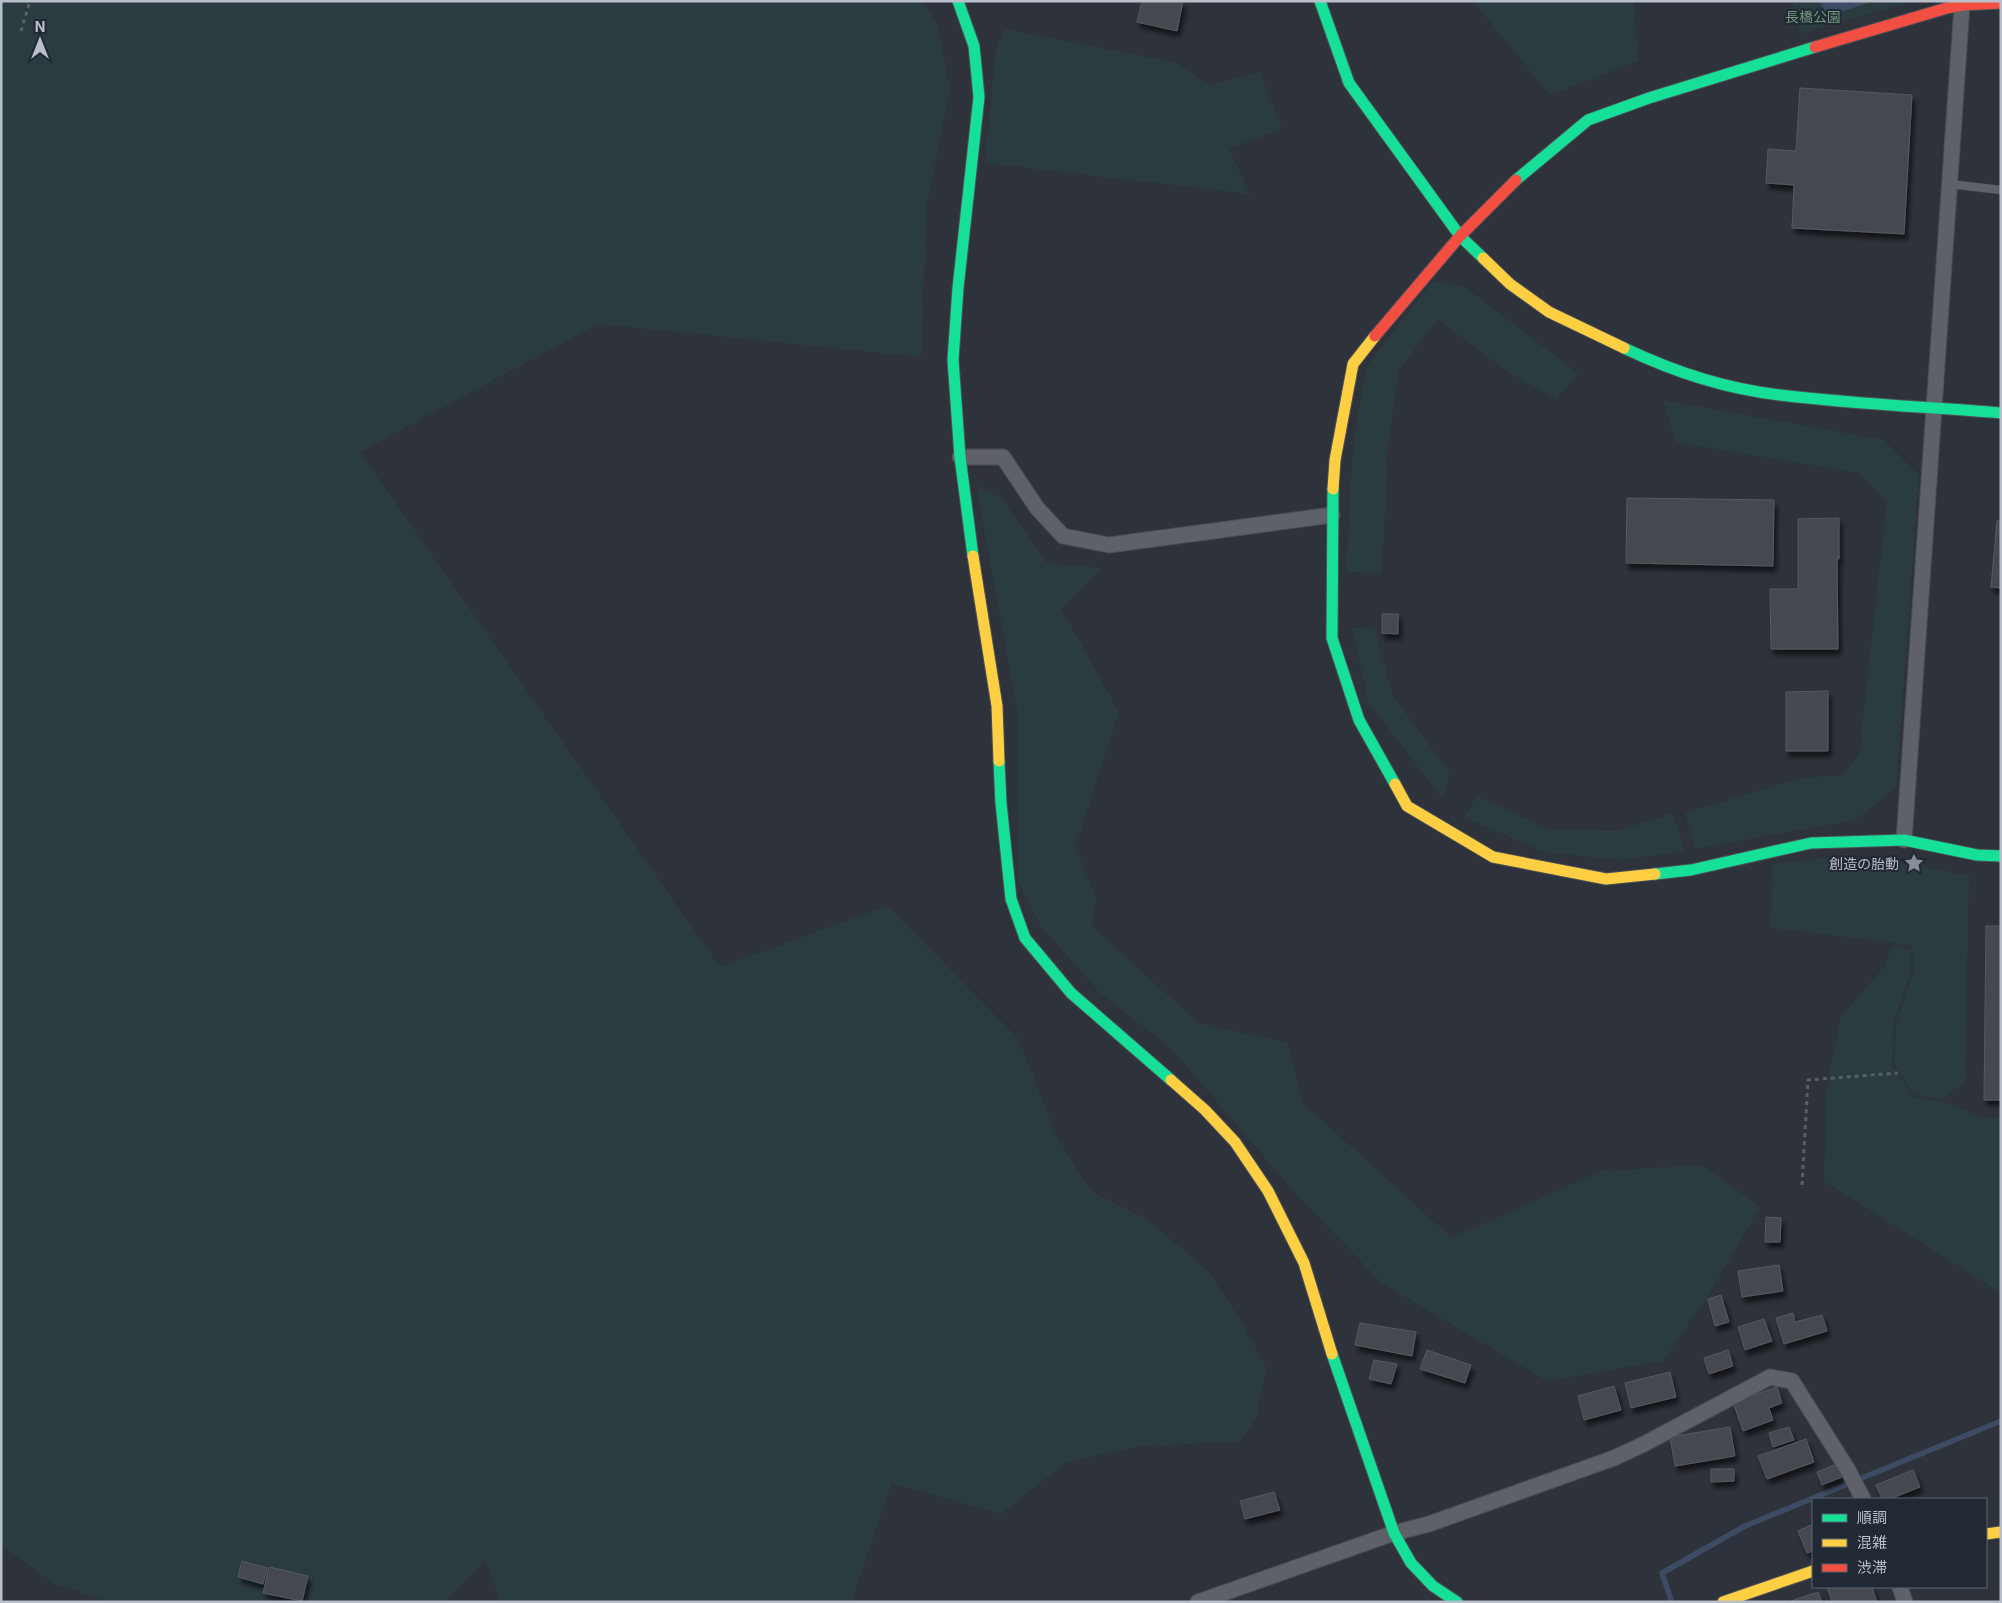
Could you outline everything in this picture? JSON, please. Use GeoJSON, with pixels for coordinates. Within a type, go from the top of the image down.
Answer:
{"type":"FeatureCollection","features":[{"type":"Feature","properties":{"kind":"street"},"geometry":{"type":"LineString","coordinates":[[958,1],[974,46],[979,97],[958,288],[953,360],[966,511],[997,706],[1001,803],[1011,899],[1026,938],[1071,993],[1205,1110],[1235,1142],[1268,1191],[1304,1263],[1332,1353],[1394,1533],[1411,1563],[1433,1586],[1457,1602]]}},
{"type":"Feature","properties":{"kind":"street"},"geometry":{"type":"LineString","coordinates":[[1320,1],[1349,83],[1460,236],[1510,284],[1549,312],[1647,359],[1716,382],[1779,395],[2001,413]]}},
{"type":"Feature","properties":{"kind":"street"},"geometry":{"type":"LineString","coordinates":[[2001,3],[1962,5],[1745,68],[1649,98],[1588,120],[1524,173],[1460,236],[1424,277],[1354,364],[1335,460],[1332,515],[1332,638],[1359,720],[1406,806],[1493,857],[1606,879],[1691,870],[1811,843],[1904,840],[1977,855],[2001,856]]}},
{"type":"Feature","properties":{"kind":"street"},"geometry":{"type":"LineString","coordinates":[[1904,840],[1962,5]]}},
{"type":"Feature","properties":{"kind":"street"},"geometry":{"type":"LineString","coordinates":[[960,457],[1003,457],[1037,508],[1063,536],[1109,544],[1332,515]]}},
{"type":"Feature","properties":{"kind":"street"},"geometry":{"type":"LineString","coordinates":[[1198,1602],[1394,1533],[1429,1524],[1614,1458],[1770,1377],[1792,1381],[1852,1477],[1861,1496]]}},
{"type":"Feature","properties":{"kind":"street"},"geometry":{"type":"LineString","coordinates":[[1987,1534],[2001,1532]]}},
{"type":"Feature","properties":{"kind":"street"},"geometry":{"type":"LineString","coordinates":[[1723,1602],[1812,1571]]}},
{"type":"Feature","properties":{"kind":"street"},"geometry":{"type":"LineString","coordinates":[[1900,1588],[1904,1602]]}},
{"type":"Feature","properties":{"kind":"lane"},"geometry":{"type":"LineString","coordinates":[[1949,184],[2001,190]]}},
{"type":"Feature","properties":{"kind":"path"},"geometry":{"type":"LineString","coordinates":[[21,31],[30,1]]}},
{"type":"Feature","properties":{"kind":"path"},"geometry":{"type":"LineString","coordinates":[[1802,1185],[1808,1080],[1898,1074]]}},
{"type":"Feature","properties":{"kind":"green space"},"geometry":{"type":"Polygon","coordinates":[[[1,1],[922,1],[938,25],[950,90],[927,204],[921,357],[598,324],[360,452],[720,967],[887,906],[1018,1038],[1058,1139],[1092,1192],[1148,1220],[1210,1273],[1242,1322],[1266,1368],[1256,1419],[1240,1441],[1134,1447],[1065,1463],[1001,1514],[892,1483],[851,1602],[501,1602],[485,1560],[443,1602],[108,1602],[53,1583],[1,1545],[1,1]]]}},
{"type":"Feature","properties":{"kind":"green space"},"geometry":{"type":"Polygon","coordinates":[[[1473,1],[1634,1],[1638,61],[1550,95],[1473,1]]]}},
{"type":"Feature","properties":{"kind":"green space","name":"長橋公園"},"geometry":{"type":"Polygon","coordinates":[[[1792,1],[1914,1],[1800,34],[1792,1]]]}},
{"type":"Feature","properties":{"kind":"green space"},"geometry":{"type":"Polygon","coordinates":[[[1005,29],[1174,62],[1211,85],[1260,71],[1282,129],[1229,149],[1250,194],[985,163],[996,47],[1005,29]]]}},
{"type":"Feature","properties":{"kind":"green space"},"geometry":{"type":"Polygon","coordinates":[[[1433,281],[1465,287],[1579,374],[1556,399],[1505,370],[1437,319],[1398,372],[1388,448],[1382,573],[1346,572],[1353,447],[1366,367],[1433,281]]]}},
{"type":"Feature","properties":{"kind":"green space"},"geometry":{"type":"Polygon","coordinates":[[[1663,400],[1884,440],[1919,475],[1896,788],[1855,820],[1695,849],[1685,813],[1805,777],[1842,776],[1859,754],[1887,501],[1860,473],[1676,442],[1663,400]]]}},
{"type":"Feature","properties":{"kind":"green space"},"geometry":{"type":"Polygon","coordinates":[[[976,485],[1003,499],[1047,563],[1102,568],[1061,608],[1119,712],[1075,848],[1096,896],[1092,926],[1198,1023],[1288,1043],[1303,1103],[1452,1238],[1601,1171],[1702,1165],[1760,1207],[1709,1294],[1663,1361],[1547,1381],[1382,1283],[1296,1194],[1172,1049],[1100,993],[1040,925],[1017,880],[1017,709],[976,485]]]}},
{"type":"Feature","properties":{"kind":"green space"},"geometry":{"type":"Polygon","coordinates":[[[1352,628],[1374,628],[1393,696],[1450,773],[1442,798],[1369,703],[1352,628]]]}},
{"type":"Feature","properties":{"kind":"green space"},"geometry":{"type":"Polygon","coordinates":[[[1477,796],[1551,830],[1616,831],[1673,813],[1685,851],[1622,860],[1543,852],[1464,817],[1477,796]]]}},
{"type":"Feature","properties":{"kind":"green space"},"geometry":{"type":"Polygon","coordinates":[[[1838,857],[1879,860],[1969,875],[1965,1082],[1942,1099],[1914,1095],[1895,1065],[1896,1023],[1914,971],[1912,945],[1771,928],[1772,864],[1838,857]]]}},
{"type":"Feature","properties":{"kind":"green space"},"geometry":{"type":"Polygon","coordinates":[[[1892,946],[1911,949],[1911,970],[1893,1024],[1892,1066],[1914,1098],[1946,1102],[1981,1117],[2001,1119],[2001,1293],[1824,1181],[1826,1094],[1840,1018],[1885,966],[1892,946]]]}},
{"type":"Feature","properties":{"kind":"water"},"geometry":{"type":"Polygon","coordinates":[[[1819,1],[1874,1],[1828,16],[1819,1]]]}},
{"type":"Feature","properties":{"kind":"building"},"geometry":{"type":"Polygon","coordinates":[[[1142,1],[1183,1],[1177,31],[1137,22],[1142,1]]]}},
{"type":"Feature","properties":{"kind":"building"},"geometry":{"type":"Polygon","coordinates":[[[1800,88],[1912,95],[1904,234],[1792,228],[1794,185],[1766,183],[1768,149],[1796,151],[1800,88]]]}},
{"type":"Feature","properties":{"kind":"building"},"geometry":{"type":"Polygon","coordinates":[[[1627,498],[1774,500],[1773,566],[1626,563],[1627,498]]]}},
{"type":"Feature","properties":{"kind":"building"},"geometry":{"type":"Polygon","coordinates":[[[1839,518],[1839,559],[1837,559],[1838,649],[1771,649],[1770,589],[1798,589],[1798,519],[1839,518]]]}},
{"type":"Feature","properties":{"kind":"building"},"geometry":{"type":"Polygon","coordinates":[[[1997,521],[2001,521],[2001,588],[1991,587],[1997,521]]]}},
{"type":"Feature","properties":{"kind":"building"},"geometry":{"type":"Polygon","coordinates":[[[1382,614],[1398,614],[1398,634],[1382,633],[1382,614]]]}},
{"type":"Feature","properties":{"kind":"building"},"geometry":{"type":"Polygon","coordinates":[[[1828,691],[1828,751],[1786,751],[1786,692],[1828,691]]]}},
{"type":"Feature","properties":{"kind":"building"},"geometry":{"type":"Polygon","coordinates":[[[1986,926],[2001,926],[2001,1100],[1984,1100],[1986,926]]]}},
{"type":"Feature","properties":{"kind":"building"},"geometry":{"type":"Polygon","coordinates":[[[1766,1217],[1781,1218],[1780,1242],[1765,1242],[1766,1217]]]}},
{"type":"Feature","properties":{"kind":"building"},"geometry":{"type":"Polygon","coordinates":[[[1779,1265],[1783,1291],[1742,1297],[1738,1271],[1779,1265]]]}},
{"type":"Feature","properties":{"kind":"building"},"geometry":{"type":"Polygon","coordinates":[[[1721,1295],[1729,1322],[1715,1326],[1708,1299],[1721,1295]]]}},
{"type":"Feature","properties":{"kind":"building"},"geometry":{"type":"Polygon","coordinates":[[[1793,1313],[1795,1322],[1822,1315],[1827,1331],[1784,1344],[1776,1318],[1793,1313]]]}},
{"type":"Feature","properties":{"kind":"building"},"geometry":{"type":"Polygon","coordinates":[[[1764,1319],[1772,1341],[1745,1350],[1738,1327],[1764,1319]]]}},
{"type":"Feature","properties":{"kind":"building"},"geometry":{"type":"Polygon","coordinates":[[[1360,1323],[1416,1332],[1412,1356],[1355,1345],[1360,1323]]]}},
{"type":"Feature","properties":{"kind":"building"},"geometry":{"type":"Polygon","coordinates":[[[1427,1350],[1471,1365],[1465,1383],[1420,1369],[1427,1350]]]}},
{"type":"Feature","properties":{"kind":"building"},"geometry":{"type":"Polygon","coordinates":[[[1728,1350],[1733,1366],[1709,1374],[1704,1358],[1728,1350]]]}},
{"type":"Feature","properties":{"kind":"building"},"geometry":{"type":"Polygon","coordinates":[[[1374,1360],[1397,1364],[1391,1384],[1369,1379],[1374,1360]]]}},
{"type":"Feature","properties":{"kind":"building"},"geometry":{"type":"Polygon","coordinates":[[[1670,1372],[1676,1397],[1631,1408],[1625,1383],[1670,1372]]]}},
{"type":"Feature","properties":{"kind":"building"},"geometry":{"type":"Polygon","coordinates":[[[1614,1386],[1621,1410],[1584,1420],[1578,1396],[1614,1386]]]}},
{"type":"Feature","properties":{"kind":"building"},"geometry":{"type":"Polygon","coordinates":[[[1777,1387],[1782,1403],[1769,1408],[1773,1420],[1743,1431],[1733,1402],[1777,1387]]]}},
{"type":"Feature","properties":{"kind":"building"},"geometry":{"type":"Polygon","coordinates":[[[1730,1427],[1735,1456],[1675,1466],[1670,1437],[1730,1427]]]}},
{"type":"Feature","properties":{"kind":"building"},"geometry":{"type":"Polygon","coordinates":[[[1789,1427],[1794,1440],[1773,1447],[1769,1433],[1789,1427]]]}},
{"type":"Feature","properties":{"kind":"building"},"geometry":{"type":"Polygon","coordinates":[[[1806,1439],[1814,1462],[1767,1479],[1758,1456],[1806,1439]]]}},
{"type":"Feature","properties":{"kind":"building"},"geometry":{"type":"Polygon","coordinates":[[[1837,1464],[1842,1477],[1822,1485],[1817,1472],[1837,1464]]]}},
{"type":"Feature","properties":{"kind":"building"},"geometry":{"type":"Polygon","coordinates":[[[1711,1469],[1734,1469],[1734,1481],[1711,1482],[1711,1469]]]}},
{"type":"Feature","properties":{"kind":"building"},"geometry":{"type":"Polygon","coordinates":[[[1913,1470],[1920,1487],[1892,1498],[1882,1498],[1876,1485],[1913,1470]]]}},
{"type":"Feature","properties":{"kind":"building"},"geometry":{"type":"Polygon","coordinates":[[[1274,1492],[1280,1510],[1245,1519],[1240,1501],[1274,1492]]]}},
{"type":"Feature","properties":{"kind":"building"},"geometry":{"type":"Polygon","coordinates":[[[1812,1524],[1812,1551],[1807,1553],[1798,1531],[1812,1524]]]}},
{"type":"Feature","properties":{"kind":"building"},"geometry":{"type":"Polygon","coordinates":[[[242,1561],[267,1568],[263,1584],[238,1577],[242,1561]]]}},
{"type":"Feature","properties":{"kind":"building"},"geometry":{"type":"Polygon","coordinates":[[[269,1567],[308,1576],[302,1601],[263,1593],[269,1567]]]}},
{"type":"Feature","properties":{"kind":"building"},"geometry":{"type":"Polygon","coordinates":[[[1827,1588],[1872,1588],[1877,1602],[1832,1602],[1827,1588]]]}},
{"type":"Feature","properties":{"kind":"building"},"geometry":{"type":"Polygon","coordinates":[[[1818,1592],[1822,1602],[1791,1602],[1791,1601],[1818,1592]]]}},
{"type":"Feature","properties":{"kind":"waterway"},"geometry":{"type":"LineString","coordinates":[[1813,1498],[2001,1421]]}},
{"type":"Feature","properties":{"kind":"waterway"},"geometry":{"type":"LineString","coordinates":[[1671,1600],[1662,1573],[1745,1526],[1812,1499]]}},
{"type":"Feature","properties":{"kind":"traffic: fast"},"geometry":{"type":"LineString","coordinates":[[958,1],[974,46],[979,97],[958,288],[953,360],[960,457],[973,556]]}},
{"type":"Feature","properties":{"kind":"traffic: fast"},"geometry":{"type":"LineString","coordinates":[[1320,1],[1349,83],[1460,236],[1483,258]]}},
{"type":"Feature","properties":{"kind":"traffic: fast"},"geometry":{"type":"LineString","coordinates":[[1516,180],[1588,120],[1649,98],[1815,47]]}},
{"type":"Feature","properties":{"kind":"traffic: fast"},"geometry":{"type":"LineString","coordinates":[[1624,348],[1700,378],[1760,392],[1835,401],[2001,413]]}},
{"type":"Feature","properties":{"kind":"traffic: fast"},"geometry":{"type":"LineString","coordinates":[[1333,489],[1332,638],[1359,720],[1395,784]]}},
{"type":"Feature","properties":{"kind":"traffic: fast"},"geometry":{"type":"LineString","coordinates":[[999,761],[1001,803],[1011,899],[1025,938],[1071,993],[1171,1080]]}},
{"type":"Feature","properties":{"kind":"traffic: fast"},"geometry":{"type":"LineString","coordinates":[[1655,874],[1691,870],[1811,843],[1904,840],[1977,855],[2001,856]]}},
{"type":"Feature","properties":{"kind":"traffic: fast"},"geometry":{"type":"LineString","coordinates":[[1332,1354],[1394,1533],[1411,1563],[1433,1586],[1457,1602]]}},
{"type":"Feature","properties":{"kind":"traffic: slow"},"geometry":{"type":"LineString","coordinates":[[1483,258],[1510,284],[1549,312],[1624,348]]}},
{"type":"Feature","properties":{"kind":"traffic: slow"},"geometry":{"type":"LineString","coordinates":[[1333,489],[1335,460],[1353,364],[1375,336]]}},
{"type":"Feature","properties":{"kind":"traffic: slow"},"geometry":{"type":"LineString","coordinates":[[973,556],[997,706],[999,761]]}},
{"type":"Feature","properties":{"kind":"traffic: slow"},"geometry":{"type":"LineString","coordinates":[[1395,784],[1407,806],[1493,857],[1606,879],[1655,874]]}},
{"type":"Feature","properties":{"kind":"traffic: slow"},"geometry":{"type":"LineString","coordinates":[[1171,1080],[1205,1110],[1235,1142],[1268,1191],[1304,1263],[1332,1354]]}},
{"type":"Feature","properties":{"kind":"traffic: slow"},"geometry":{"type":"LineString","coordinates":[[1987,1534],[2001,1532]]}},
{"type":"Feature","properties":{"kind":"traffic: slow"},"geometry":{"type":"LineString","coordinates":[[1723,1602],[1812,1571]]}},
{"type":"Feature","properties":{"kind":"traffic: jam"},"geometry":{"type":"LineString","coordinates":[[1815,47],[1947,8],[1962,5],[2001,3]]}},
{"type":"Feature","properties":{"kind":"traffic: jam"},"geometry":{"type":"LineString","coordinates":[[1375,336],[1460,236],[1516,180]]}},
{"type":"Feature","properties":{"kind":"place","name":"創造の胎動"},"geometry":{"type":"Point","coordinates":[1914,863]}}]}
